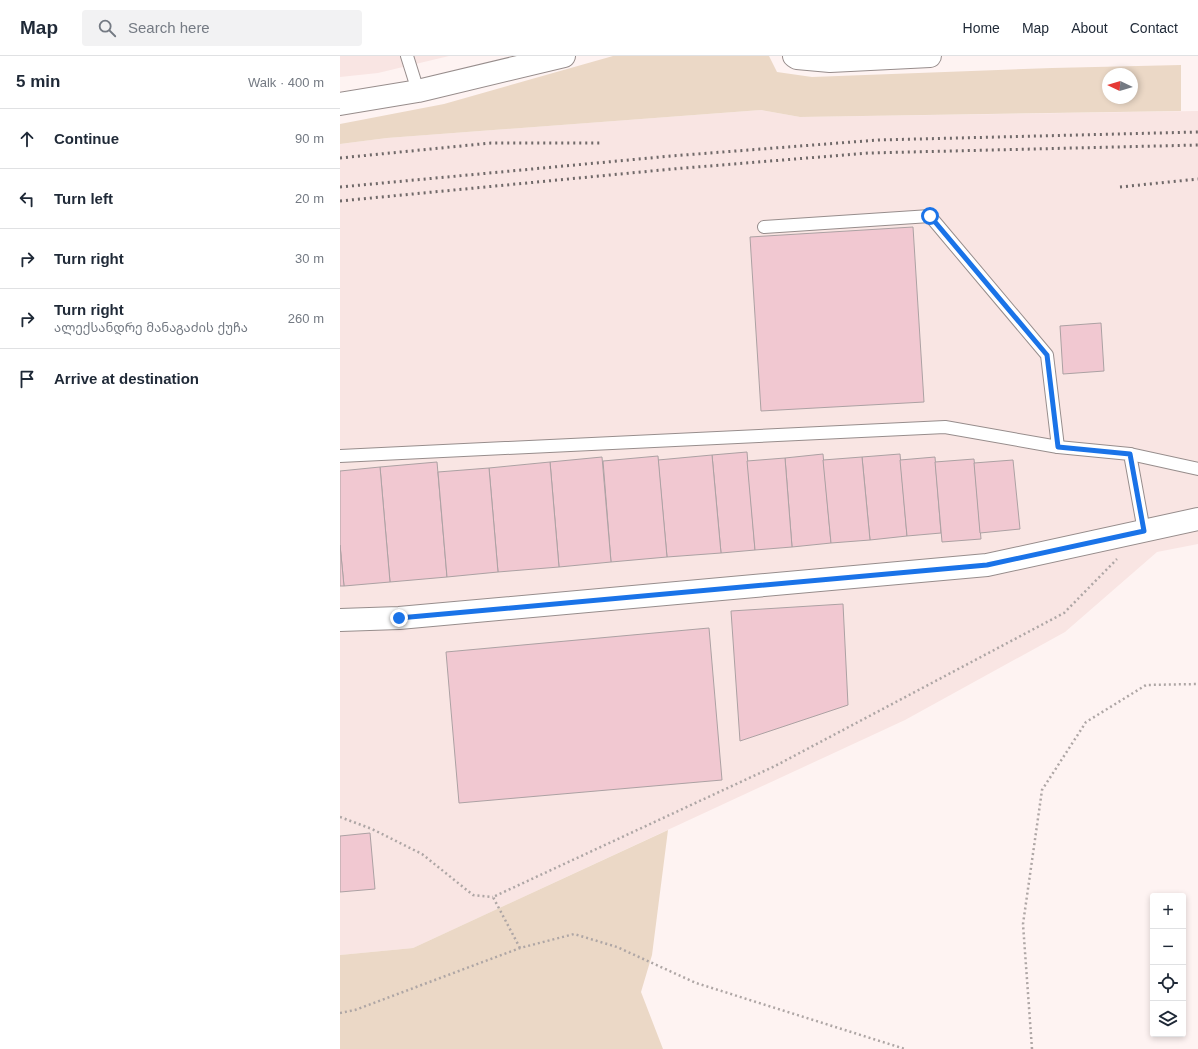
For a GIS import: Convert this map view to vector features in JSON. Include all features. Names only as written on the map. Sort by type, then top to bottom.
[{"type":"street","points":[[340,104],[418,91],[564,56]]},
{"type":"street","points":[[794,56],[797,58],[830,61],[930,56]]},
{"type":"street","points":[[340,620],[399,618],[987,565],[1198,519]]},
{"type":"lane","points":[[407,56],[418,91]]},
{"type":"lane","points":[[764,227],[930,216],[1047,355],[1058,447]]},
{"type":"lane","points":[[340,456],[945,427],[1058,447],[1130,454],[1198,469]]},
{"type":"lane","points":[[1130,454],[1144,531]]},
{"type":"path","points":[[340,817],[372,829],[422,854],[473,895],[493,897],[775,766],[1064,613],[1118,558]]},
{"type":"path","points":[[1032,1049],[1022,924],[1042,790],[1086,722],[1146,685],[1198,684]]},
{"type":"path","points":[[493,897],[520,948]]},
{"type":"path","points":[[340,1013],[355,1010],[520,948],[574,934],[618,947],[696,983],[905,1049]]},
{"type":"shaded area","points":[[340,56],[449,56],[378,73],[340,77]]},
{"type":"shaded area","points":[[613,56],[769,56],[777,72],[812,77],[1181,65],[1181,111],[800,117],[761,110],[387,138],[340,144],[340,124],[444,104]]},
{"type":"shaded area","points":[[761,110],[800,117],[1198,111],[1198,544],[1157,552],[1065,632],[905,720],[413,948],[340,955],[340,144],[387,138]]},
{"type":"shaded area","points":[[668,830],[652,955],[641,992],[663,1049],[340,1049],[340,955],[413,948]]},
{"type":"building","points":[[913,227],[924,402],[761,411],[750,237]]},
{"type":"building","points":[[1101,323],[1104,371],[1063,374],[1060,326]]},
{"type":"building","points":[[747,452],[755,550],[721,553],[712,455]]},
{"type":"building","points":[[823,454],[831,543],[792,547],[785,458]]},
{"type":"building","points":[[900,454],[907,536],[870,540],[862,457]]},
{"type":"building","points":[[712,455],[721,553],[667,557],[658,460]]},
{"type":"building","points":[[658,456],[667,557],[611,562],[603,461]]},
{"type":"building","points":[[602,457],[611,562],[559,567],[550,462]]},
{"type":"building","points":[[862,457],[870,540],[831,543],[823,460]]},
{"type":"building","points":[[935,457],[941,533],[907,536],[900,460]]},
{"type":"building","points":[[785,458],[792,547],[755,550],[747,461]]},
{"type":"building","points":[[974,459],[981,539],[942,542],[935,462]]},
{"type":"building","points":[[1013,460],[1020,529],[980,533],[974,463]]},
{"type":"building","points":[[437,462],[447,577],[390,582],[380,467]]},
{"type":"building","points":[[550,462],[559,567],[498,572],[489,468]]},
{"type":"building","points":[[380,467],[390,582],[344,586],[340,545],[340,471]]},
{"type":"building","points":[[489,468],[498,572],[447,577],[438,472]]},
{"type":"building","points":[[340,545],[344,586],[340,586]]},
{"type":"building","points":[[843,604],[848,705],[740,741],[731,611]]},
{"type":"building","points":[[709,628],[722,780],[459,803],[446,652]]},
{"type":"building","points":[[370,833],[375,889],[340,892],[340,836]]},
{"type":"railway","points":[[340,187],[671,156],[878,140],[1198,132]]},
{"type":"railway","points":[[340,158],[491,143],[603,143]]},
{"type":"railway","points":[[340,201],[672,169],[869,153],[1198,145]]},
{"type":"railway","points":[[1120,187],[1198,179]]},
{"type":"route","points":[[399,618],[987,565],[1144,531],[1130,454],[1058,447],[1047,355],[930,216]]}]
